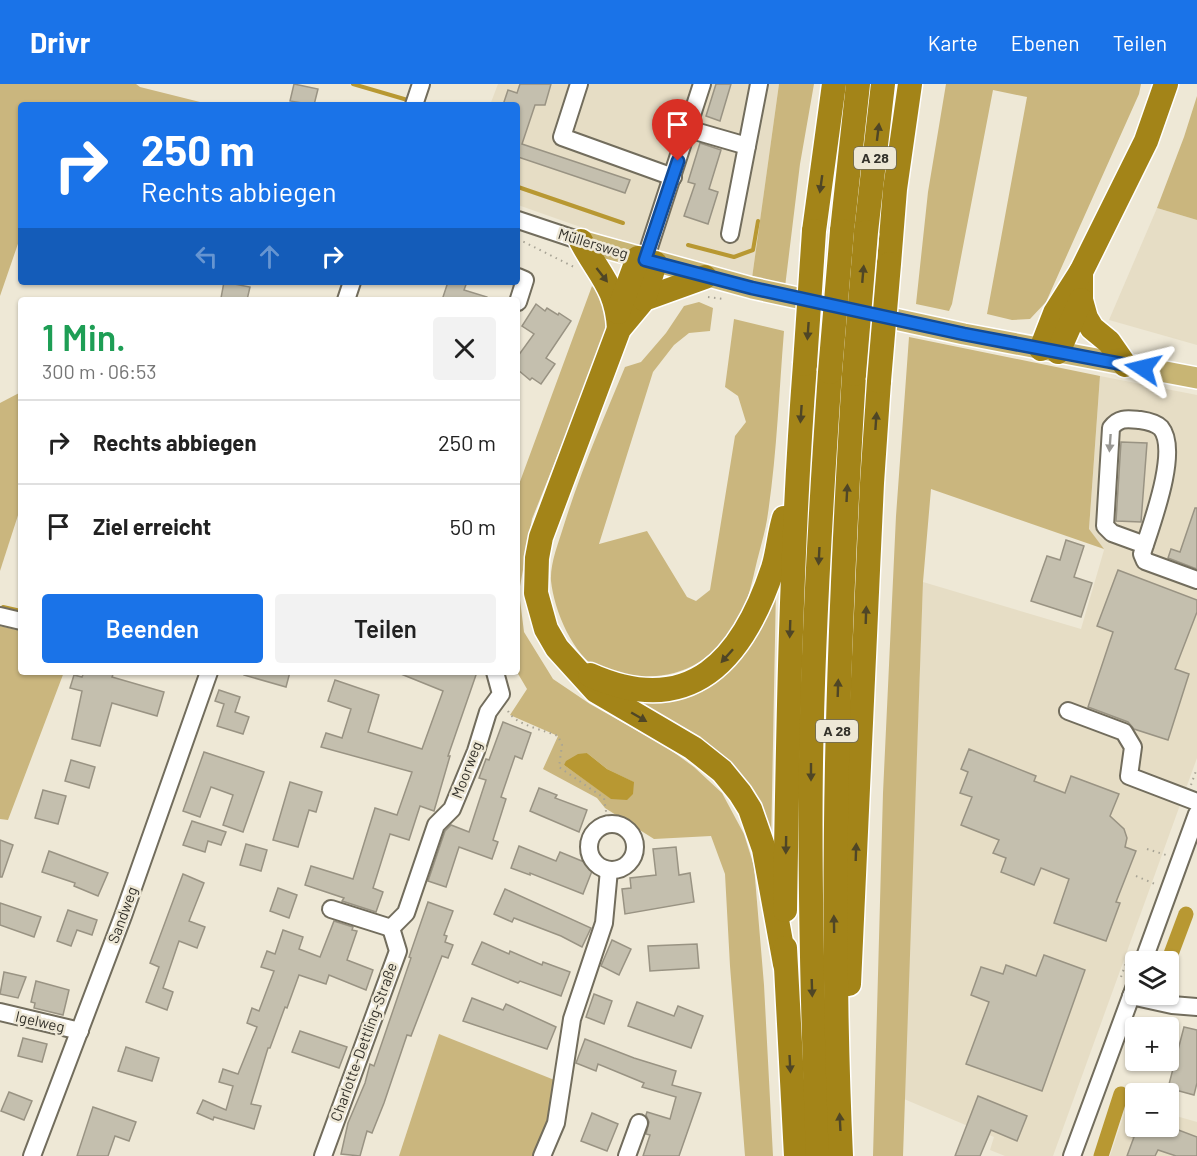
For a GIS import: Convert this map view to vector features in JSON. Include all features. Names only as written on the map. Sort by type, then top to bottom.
[{"type":"highway","points":[[796,1156],[785,964],[788,672],[797,465],[814,231],[834,84]]},
{"type":"highway","name":"A 28","points":[[818,1156],[810,918],[811,759],[816,610],[830,372],[858,84]]},
{"type":"highway","name":"A 28","points":[[841,1156],[834,911],[840,612],[854,374],[866,232],[884,84]]},
{"type":"highway","points":[[838,1088],[850,974],[872,483],[879,381],[891,234],[909,84]]},
{"type":"highway","points":[[896,189],[913,138],[924,84]]},
{"type":"highway","points":[[1050,351],[1055,313],[1081,272],[1146,141],[1166,84]]},
{"type":"highway","points":[[581,241],[594,265],[608,283],[618,320]]},
{"type":"highway","points":[[644,299],[646,260]]},
{"type":"highway","points":[[646,260],[618,320],[551,507],[537,558],[536,593],[546,629],[557,648],[596,691],[693,748],[722,771],[740,793],[750,809],[764,849],[785,964]]},
{"type":"highway","points":[[1081,272],[1081,300],[1086,318],[1092,328],[1109,342],[1125,365]]},
{"type":"highway","points":[[618,320],[644,299],[705,277]]},
{"type":"highway","points":[[1050,351],[1081,300]]},
{"type":"highway","points":[[576,670],[606,683],[630,689],[657,690],[680,686],[704,676],[723,662],[736,646],[751,620],[774,567],[797,465]]},
{"type":"main road","name":"Müllersweg","points":[[581,241],[705,277],[857,311],[1050,351],[1197,378]]},
{"type":"street","points":[[579,84],[562,137],[673,177]]},
{"type":"street","points":[[646,260],[702,84]]},
{"type":"street","points":[[730,234],[759,84]]},
{"type":"street","points":[[688,129],[747,146]]},
{"type":"street","name":"Müllersweg","points":[[520,221],[581,241]]},
{"type":"street","points":[[520,278],[525,280],[520,297]]},
{"type":"street","points":[[1145,545],[1112,533],[1106,526],[1104,517],[1111,428],[1119,420],[1125,418],[1150,422],[1161,428],[1167,441],[1165,471],[1145,545],[1142,554],[1145,561],[1197,580]]},
{"type":"street","points":[[0,616],[18,620]]},
{"type":"street","name":"Sandweg","points":[[32,1156],[80,1031],[207,675]]},
{"type":"street","points":[[496,675],[501,694]]},
{"type":"street","name":"Moorweg","points":[[391,928],[406,913],[420,864],[436,825],[452,809],[476,751],[488,712],[501,694]]},
{"type":"street","points":[[1068,711],[1124,732],[1133,747],[1129,776],[1192,800]]},
{"type":"street","points":[[1139,951],[1197,814]]},
{"type":"street","points":[[608,825],[622,827],[628,831],[635,850],[633,857],[623,867],[609,870],[595,862],[590,846],[595,832],[608,825]]},
{"type":"street","points":[[542,1156],[556,1123],[572,1019],[604,923],[609,870]]},
{"type":"street","points":[[332,909],[391,928]]},
{"type":"street","name":"Charlotte-Dettling-Straße","points":[[323,1156],[398,951],[391,928]]},
{"type":"street","points":[[1072,1156],[1125,997]]},
{"type":"street","points":[[1172,1005],[1197,1007]]},
{"type":"street","name":"Igelweg","points":[[0,1012],[80,1031]]},
{"type":"street","points":[[627,1156],[639,1123]]},
{"type":"path","points":[[501,694],[510,715],[558,736],[562,745],[558,767],[604,798],[608,825]]},
{"type":"path","points":[[1192,800],[1197,768]]},
{"type":"path","points":[[1147,849],[1166,855],[1169,846]]},
{"type":"path","points":[[1136,876],[1155,884],[1158,875]]},
{"type":"shaded area","points":[[0,84],[136,84],[140,87],[200,102],[18,102],[18,244],[0,296]]},
{"type":"shaded area","points":[[498,84],[779,84],[752,278],[637,247],[520,206],[520,102],[491,102]]},
{"type":"shaded area","points":[[779,84],[814,84],[800,164],[785,287],[752,278]]},
{"type":"shaded area","points":[[946,84],[1141,84],[1139,94],[1046,302],[1030,319],[1012,320],[987,314],[1027,97],[993,90],[952,304],[949,311],[916,304],[928,192]]},
{"type":"shaded area","points":[[1197,96],[1197,220],[1157,208]]},
{"type":"shaded area","points":[[1157,208],[1197,220],[1197,345],[1109,320]]},
{"type":"shaded area","points":[[592,286],[607,300],[609,317],[603,342],[532,519],[520,586],[520,482]]},
{"type":"shaded area","points":[[699,302],[713,308],[710,331],[689,333],[674,345],[653,372],[599,544],[647,531],[687,597],[696,601],[710,590],[735,436],[746,422],[738,396],[725,387],[734,319],[784,331],[771,490],[766,525],[751,585],[744,607],[727,637],[704,659],[691,667],[661,676],[606,672],[590,663],[581,654],[566,631],[556,605],[551,581],[555,554],[584,467],[625,367],[641,362],[666,333],[684,306]]},
{"type":"shaded area","points":[[909,337],[1100,376],[1089,529],[1104,549],[931,489],[923,582],[903,1156],[873,1156],[883,793],[896,516]]},
{"type":"shaded area","points":[[1100,376],[1197,395],[1197,758],[1127,951],[1125,951],[1125,957],[1053,1156],[1005,1156],[990,1150],[994,1137],[904,1099],[923,582],[1081,629],[1104,550],[1089,530]]},
{"type":"shaded area","points":[[18,394],[18,515],[0,571],[0,403]]},
{"type":"shaded area","points":[[776,587],[771,847],[757,811],[608,692],[677,696]]},
{"type":"shaded area","points":[[520,600],[524,632],[553,679],[590,704],[668,748],[694,767],[722,793],[744,834],[754,866],[764,985],[773,1156],[745,1156],[725,874],[711,836],[654,839],[605,808],[597,798],[543,769],[558,736],[510,715],[527,689],[519,675]],"holes":[[[587,753],[607,769],[633,782],[612,799],[564,765]]]},
{"type":"shaded area","points":[[0,626],[18,630],[18,675],[63,675],[8,820],[0,819]]},
{"type":"shaded area","points":[[587,753],[607,769],[634,782],[633,794],[627,800],[611,799],[564,765],[566,761],[578,754]]},
{"type":"shaded area","points":[[439,1034],[562,1083],[542,1156],[399,1156]]},
{"type":"shaded area","points":[[1125,1112],[1125,1137],[1179,1137],[1179,1117],[1197,1122],[1197,1156],[1110,1156]]},
{"type":"building","points":[[294,84],[318,89],[315,102],[290,101]]},
{"type":"building","points":[[520,84],[551,84],[545,105],[535,105],[522,144],[630,180],[625,193],[520,158],[520,102],[504,102],[508,90],[517,93]]},
{"type":"building","points":[[716,84],[731,84],[720,121],[706,116]]},
{"type":"building","points":[[700,143],[721,150],[709,189],[718,192],[708,224],[684,216],[695,184],[688,182]]},
{"type":"building","points":[[223,285],[250,287],[248,297],[221,297]]},
{"type":"building","points":[[447,285],[466,285],[464,290],[487,297],[443,297]]},
{"type":"building","points":[[536,304],[545,311],[547,308],[571,321],[546,358],[555,364],[541,384],[532,378],[530,380],[520,372],[520,353],[534,334],[522,326]]},
{"type":"building","points":[[1121,442],[1147,443],[1141,522],[1116,521]]},
{"type":"building","points":[[1195,508],[1197,508],[1197,569],[1168,558],[1171,549],[1180,552]]},
{"type":"building","points":[[1066,540],[1084,546],[1074,577],[1092,583],[1081,617],[1031,601],[1047,556],[1060,560]]},
{"type":"building","points":[[1118,570],[1197,600],[1197,612],[1175,669],[1189,674],[1168,740],[1134,729],[1128,722],[1088,707],[1113,632],[1097,626]]},
{"type":"building","points":[[74,675],[82,677],[83,675],[113,675],[112,677],[164,692],[157,716],[112,703],[100,746],[72,739],[82,691],[70,688]]},
{"type":"building","points":[[244,675],[289,675],[286,687]]},
{"type":"building","points":[[403,675],[476,675],[448,756],[450,756],[434,811],[420,806],[409,840],[390,834],[373,888],[383,892],[376,912],[342,901],[344,898],[305,885],[311,866],[353,879],[375,808],[397,815],[412,772],[321,747],[326,733],[342,738],[351,709],[328,701],[335,680],[379,695],[368,732],[422,749],[443,691]]},
{"type":"building","points":[[219,690],[240,697],[235,712],[249,717],[243,734],[217,726],[224,704],[215,701]]},
{"type":"building","points":[[503,722],[531,733],[522,759],[515,756],[501,797],[506,799],[493,840],[498,842],[492,859],[459,847],[446,887],[428,881],[445,831],[451,825],[469,832],[486,780],[479,778],[486,759],[489,760]]},
{"type":"building","points":[[969,749],[1036,776],[1034,781],[1065,793],[1071,776],[1119,794],[1110,816],[1124,829],[1127,838],[1125,847],[1136,851],[1116,902],[1120,903],[1106,941],[1054,923],[1069,879],[1041,868],[1034,885],[1001,872],[1006,858],[993,853],[999,840],[961,825],[972,797],[960,793],[968,772],[961,769]]},
{"type":"building","points":[[204,752],[264,772],[243,832],[223,825],[233,795],[211,787],[200,817],[183,811]]},
{"type":"building","points":[[71,760],[95,767],[89,788],[65,781]]},
{"type":"building","points":[[290,782],[322,792],[316,812],[309,810],[298,847],[273,840]]},
{"type":"building","points":[[539,788],[557,795],[555,798],[587,810],[579,832],[530,811]]},
{"type":"building","points":[[43,790],[66,796],[58,824],[35,818]]},
{"type":"building","points":[[192,821],[226,832],[221,845],[208,841],[205,852],[183,845]]},
{"type":"building","points":[[0,840],[13,845],[2,877],[0,877]]},
{"type":"building","points":[[246,844],[267,850],[261,871],[240,865]]},
{"type":"building","points":[[519,846],[556,861],[560,852],[594,866],[583,894],[511,868]]},
{"type":"building","points":[[676,847],[679,875],[690,873],[694,902],[625,914],[622,889],[631,888],[630,878],[656,875],[653,849]]},
{"type":"building","points":[[49,851],[108,873],[98,896],[74,886],[75,883],[42,872]]},
{"type":"building","points":[[183,874],[204,883],[189,921],[205,927],[197,948],[179,941],[163,988],[173,992],[167,1010],[146,1002],[159,967],[150,963]]},
{"type":"building","points":[[278,888],[297,895],[289,918],[270,911]]},
{"type":"building","points":[[505,889],[591,928],[582,947],[561,936],[514,918],[512,922],[494,914]]},
{"type":"building","points":[[428,902],[453,911],[444,935],[447,936],[445,942],[453,945],[448,958],[442,956],[411,1036],[407,1035],[384,1103],[372,1133],[367,1131],[360,1156],[341,1154],[348,1123],[365,1083],[370,1064],[374,1066]]},
{"type":"building","points":[[0,903],[41,917],[34,937],[0,925]]},
{"type":"building","points":[[68,910],[97,920],[92,935],[77,930],[71,946],[57,941]]},
{"type":"building","points":[[334,921],[353,927],[352,930],[357,931],[347,960],[373,970],[366,990],[329,975],[326,984],[299,975],[287,1008],[285,1007],[270,1048],[268,1048],[251,1104],[261,1106],[254,1129],[214,1117],[213,1120],[197,1113],[203,1100],[226,1110],[233,1086],[219,1082],[223,1069],[238,1074],[257,1027],[247,1023],[252,1008],[259,1011],[274,971],[261,967],[267,951],[275,954],[283,930],[303,937],[299,949],[320,957]]},
{"type":"building","points":[[612,940],[631,949],[619,975],[601,966]]},
{"type":"building","points":[[482,942],[509,954],[510,951],[542,965],[543,962],[570,972],[561,996],[520,981],[518,983],[472,964]]},
{"type":"building","points":[[697,944],[699,968],[650,971],[648,946]]},
{"type":"building","points":[[1044,955],[1085,970],[1042,1091],[966,1064],[989,1002],[971,995],[981,967],[1003,974],[1006,965],[1036,976]]},
{"type":"building","points":[[4,972],[26,977],[18,998],[0,994]]},
{"type":"building","points":[[36,981],[69,990],[63,1015],[34,1008],[35,1003],[31,1002]]},
{"type":"building","points":[[594,994],[612,1001],[604,1024],[586,1017]]},
{"type":"building","points":[[472,998],[503,1010],[506,1004],[556,1027],[547,1049],[463,1021]]},
{"type":"building","points":[[637,1002],[674,1016],[678,1006],[703,1016],[691,1048],[628,1026]]},
{"type":"building","points":[[1184,1027],[1197,1030],[1197,1083],[1194,1095],[1179,1091],[1179,1083],[1169,1083],[1172,1071],[1179,1071],[1179,1046]]},
{"type":"building","points":[[300,1031],[347,1047],[339,1068],[292,1052]]},
{"type":"building","points":[[23,1038],[47,1044],[42,1062],[18,1056]]},
{"type":"building","points":[[585,1039],[676,1071],[672,1085],[701,1093],[679,1156],[643,1156],[650,1135],[646,1134],[649,1122],[647,1112],[670,1119],[676,1097],[642,1087],[644,1083],[598,1064],[596,1071],[576,1063]]},
{"type":"building","points":[[126,1047],[159,1058],[152,1081],[118,1071]]},
{"type":"building","points":[[9,1092],[32,1101],[24,1120],[1,1111]]},
{"type":"building","points":[[978,1096],[1027,1116],[1017,1141],[991,1130],[980,1156],[955,1156]]},
{"type":"building","points":[[93,1107],[136,1122],[129,1141],[115,1136],[108,1156],[77,1156]]},
{"type":"building","points":[[592,1113],[618,1124],[607,1151],[581,1141]]},
{"type":"building","points":[[1179,1130],[1197,1137],[1197,1156],[1176,1156],[1158,1150],[1155,1156],[1127,1156],[1134,1137],[1179,1137]]},
{"type":"waterway","points":[[353,84],[411,101]]},
{"type":"waterway","points":[[520,188],[623,223]]},
{"type":"waterway","points":[[688,245],[734,257],[753,250],[758,221]]},
{"type":"waterway","points":[[3,607],[18,610]]},
{"type":"waterway","points":[[1172,951],[1186,914]]},
{"type":"waterway","points":[[1101,1156],[1121,1094]]},
{"type":"route","points":[[678,161],[645,260],[752,288],[964,334],[1143,368]]}]
